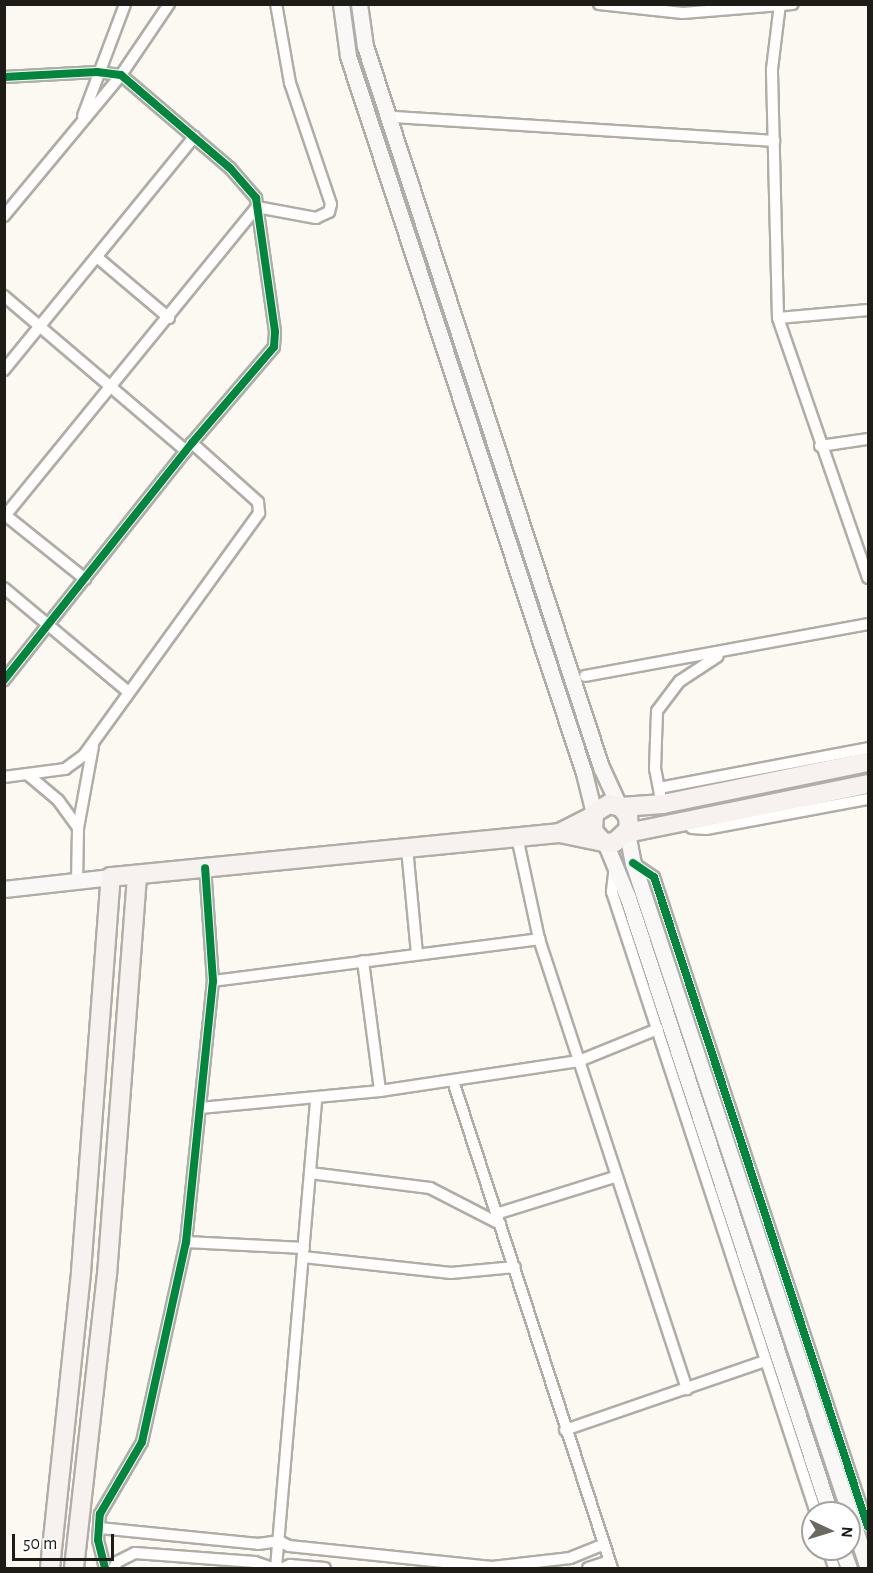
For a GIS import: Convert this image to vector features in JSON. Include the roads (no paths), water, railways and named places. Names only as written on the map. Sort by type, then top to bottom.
[{"type":"main road","points":[[341,4],[348,56],[584,773],[593,815],[593,831],[604,841],[615,864],[826,1501]]},
{"type":"main road","points":[[360,4],[365,46],[601,767],[620,806],[628,816],[627,833],[633,863],[868,1569]]},
{"type":"main road","points":[[560,833],[593,815],[603,806],[620,806],[661,796],[868,762]]},
{"type":"main road","points":[[4,889],[560,833],[615,842],[627,833],[868,784]]},
{"type":"main road","points":[[74,1569],[108,1263],[137,875]]},
{"type":"main road","points":[[50,1569],[81,1272],[111,878]]},
{"type":"street","points":[[81,124],[97,72],[125,4]]},
{"type":"street","points":[[4,216],[121,75],[169,4]]},
{"type":"street","points":[[257,207],[316,218],[329,212],[331,204],[290,83],[276,4]]},
{"type":"street","points":[[599,4],[686,9],[793,4]]},
{"type":"street","points":[[779,5],[773,48],[778,318],[820,446],[868,578]]},
{"type":"street","points":[[4,78],[97,72],[121,75],[194,137],[254,191],[274,313],[274,347],[189,447],[4,680]]},
{"type":"street","points":[[396,117],[774,141]]},
{"type":"street","points":[[4,370],[98,258],[194,137]]},
{"type":"street","points":[[85,579],[5,515],[113,387],[257,207]]},
{"type":"street","points":[[98,258],[169,318]]},
{"type":"street","points":[[4,296],[113,387],[258,502],[260,509],[127,691],[84,755],[65,769],[4,777]]},
{"type":"street","points":[[778,318],[868,310]]},
{"type":"street","points":[[820,446],[868,439]]},
{"type":"street","points":[[4,588],[127,691]]},
{"type":"street","points":[[585,676],[868,624]]},
{"type":"street","points":[[729,651],[687,676],[663,699],[656,727],[661,796],[868,748]]},
{"type":"street","points":[[77,882],[78,828],[94,742]]},
{"type":"street","points":[[27,774],[58,800],[78,828]]},
{"type":"street","points":[[684,820],[692,828],[706,829],[868,799]]},
{"type":"street","points":[[517,837],[539,939],[615,1177],[687,1389]]},
{"type":"street","points":[[407,848],[417,954]]},
{"type":"street","points":[[633,863],[654,877],[868,1527]]},
{"type":"street","points":[[615,864],[612,892],[812,1501]]},
{"type":"street","points":[[105,1569],[98,1540],[100,1514],[142,1442],[186,1242],[213,981],[205,868]]},
{"type":"street","points":[[213,981],[539,939]]},
{"type":"street","points":[[363,961],[380,1091]]},
{"type":"street","points":[[200,1108],[380,1091],[579,1061],[658,1029]]},
{"type":"street","points":[[453,1081],[515,1266],[565,1430],[610,1565],[588,1569]]},
{"type":"street","points":[[114,1569],[117,1562],[135,1553],[255,1562],[274,1569],[279,1541],[316,1098]]},
{"type":"street","points":[[310,1173],[430,1188],[498,1219],[615,1177]]},
{"type":"street","points":[[186,1242],[304,1253],[451,1273],[515,1266]]},
{"type":"street","points":[[565,1430],[765,1361]]},
{"type":"street","points":[[99,1528],[258,1544],[279,1541],[289,1546],[492,1567],[570,1558],[603,1545]]},
{"type":"street","points":[[283,1569],[290,1565],[325,1569]]}]
